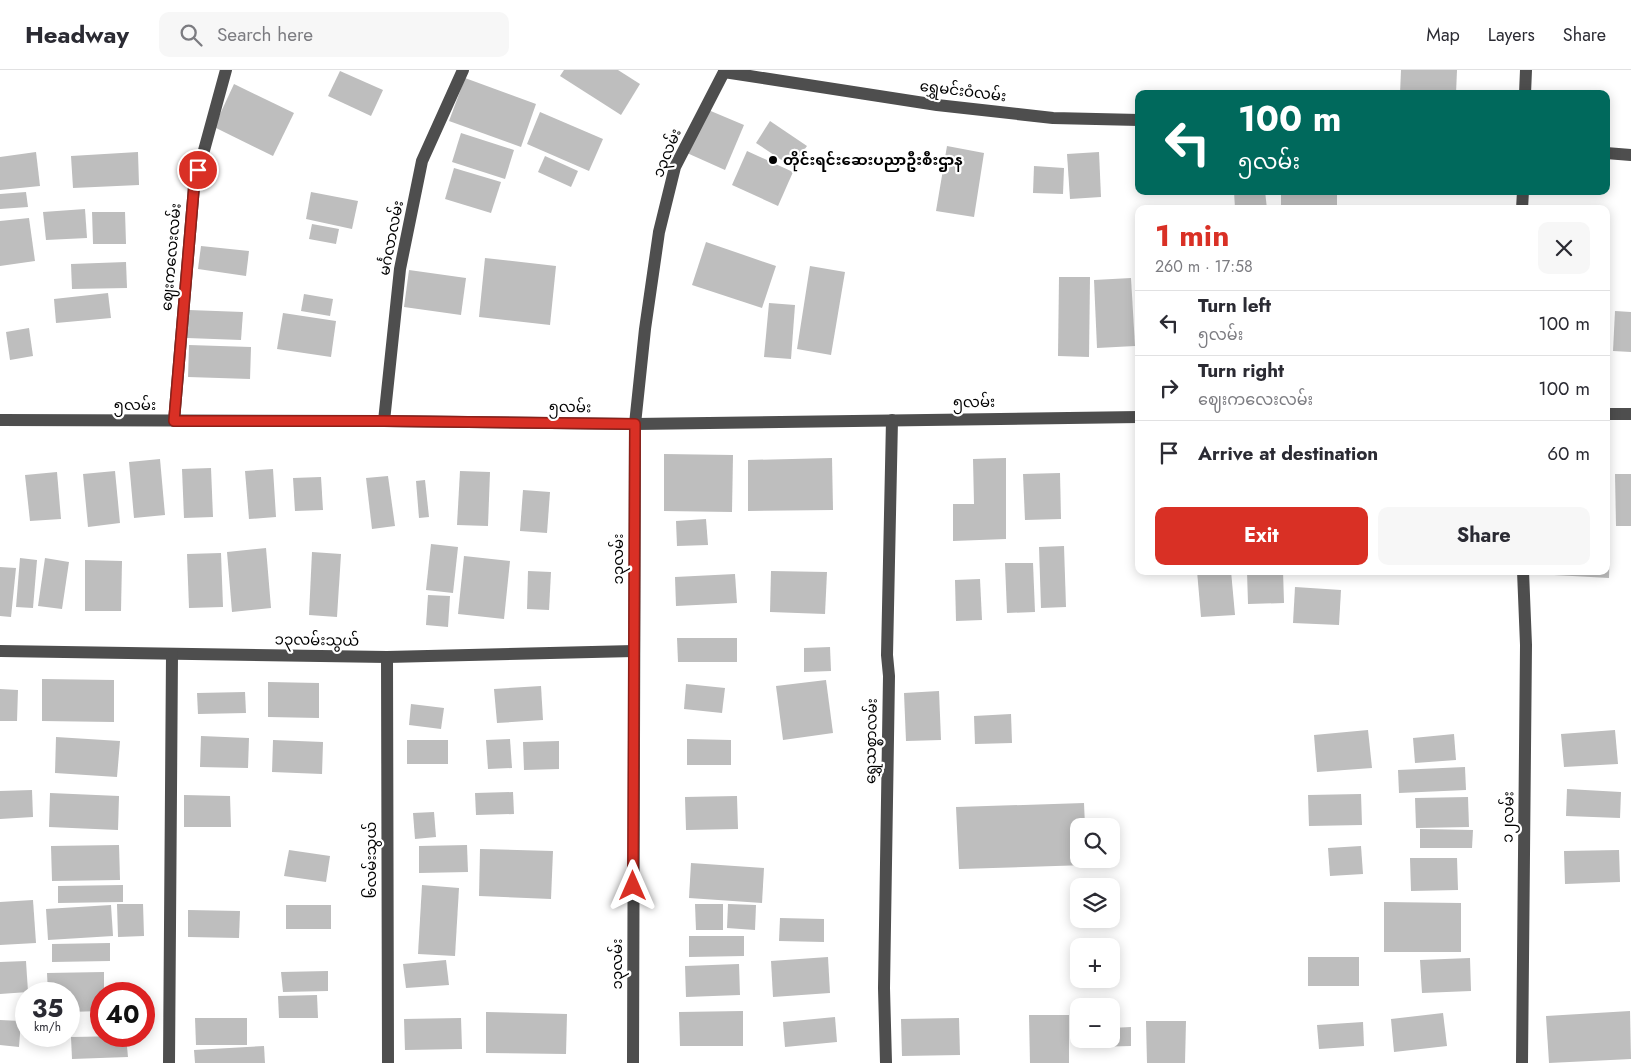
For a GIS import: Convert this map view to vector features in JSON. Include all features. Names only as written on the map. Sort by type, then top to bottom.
[{"type":"street","name":"ဈေးကလေးလမ်း","points":[[174,421],[194,187],[226,70]]},
{"type":"street","name":"မင်္ဂလာလမ်း","points":[[384,421],[400,269],[422,161],[463,70]]},
{"type":"street","points":[[1526,70],[1526,90]]},
{"type":"street","name":"ရွှေမင်းဝံလမ်း","points":[[725,71],[947,106],[1053,118],[1135,120]]},
{"type":"street","name":"၁၃လမ်း","points":[[633,1063],[635,424],[645,329],[659,232],[675,167],[725,71]]},
{"type":"street","points":[[1610,153],[1631,155]]},
{"type":"street","points":[[1610,414],[1631,414]]},
{"type":"street","name":"၅လမ်း","points":[[0,420],[635,424],[1135,417]]},
{"type":"street","name":"ရွှေသစ္စာလမ်း","points":[[886,1063],[884,988],[887,645],[892,420]]},
{"type":"street","name":"၁၂လမ်း","points":[[1522,1063],[1526,645],[1523,575]]},
{"type":"street","name":"၁၃လမ်းသွယ်","points":[[0,651],[387,657],[634,651]]},
{"type":"street","points":[[169,1063],[172,654]]},
{"type":"street","name":"၆လမ်းသွယ်","points":[[387,657],[388,1063]]},
{"type":"building","points":[[564,70],[618,70],[640,84],[621,115],[560,76]]},
{"type":"building","points":[[1401,70],[1457,70],[1456,90],[1400,90]]},
{"type":"building","points":[[340,71],[383,90],[371,116],[328,96]]},
{"type":"building","points":[[465,78],[536,104],[521,147],[449,121]]},
{"type":"building","points":[[234,84],[294,113],[273,156],[214,127]]},
{"type":"building","points":[[706,109],[744,125],[725,170],[687,153]]},
{"type":"building","points":[[540,112],[603,139],[589,171],[527,144]]},
{"type":"building","points":[[770,121],[807,146],[792,167],[756,143]]},
{"type":"building","points":[[461,133],[514,150],[505,179],[452,162]]},
{"type":"building","points":[[947,146],[984,153],[974,217],[936,211]]},
{"type":"building","points":[[747,151],[793,172],[778,206],[732,185]]},
{"type":"building","points":[[36,152],[40,186],[0,190],[0,157]]},
{"type":"building","points":[[138,152],[139,185],[73,188],[71,156]]},
{"type":"building","points":[[1099,152],[1101,197],[1070,199],[1067,154]]},
{"type":"building","points":[[545,156],[578,171],[571,187],[538,172]]},
{"type":"building","points":[[1034,166],[1064,168],[1063,194],[1033,193]]},
{"type":"building","points":[[454,168],[501,182],[491,213],[445,199]]},
{"type":"building","points":[[26,192],[28,207],[0,209],[0,194]]},
{"type":"building","points":[[311,192],[358,201],[352,229],[306,219]]},
{"type":"building","points":[[1234,195],[1265,195],[1267,205],[1235,205]]},
{"type":"building","points":[[1281,195],[1337,195],[1337,205],[1281,205]]},
{"type":"building","points":[[85,209],[87,238],[46,240],[43,212]]},
{"type":"building","points":[[92,212],[125,212],[126,244],[93,244]]},
{"type":"building","points":[[29,218],[35,261],[0,266],[0,221]]},
{"type":"building","points":[[312,224],[339,229],[336,244],[309,239]]},
{"type":"building","points":[[706,242],[776,266],[762,308],[692,285]]},
{"type":"building","points":[[201,246],[249,251],[246,276],[198,269]]},
{"type":"building","points":[[485,258],[556,266],[550,325],[479,317]]},
{"type":"building","points":[[126,262],[127,288],[72,289],[71,264]]},
{"type":"building","points":[[810,266],[845,272],[831,355],[797,349]]},
{"type":"building","points":[[409,270],[466,278],[461,315],[404,307]]},
{"type":"building","points":[[1059,277],[1090,277],[1089,357],[1058,356]]},
{"type":"building","points":[[1131,278],[1135,346],[1097,348],[1094,280]]},
{"type":"building","points":[[108,293],[111,318],[56,323],[54,299]]},
{"type":"building","points":[[304,294],[333,299],[330,316],[301,311]]},
{"type":"building","points":[[769,303],[795,305],[791,359],[764,357]]},
{"type":"building","points":[[189,310],[243,312],[241,340],[187,338]]},
{"type":"building","points":[[1615,311],[1631,312],[1631,352],[1613,351]]},
{"type":"building","points":[[283,313],[336,321],[331,357],[277,349]]},
{"type":"building","points":[[29,328],[33,356],[10,360],[6,332]]},
{"type":"building","points":[[189,345],[251,347],[250,379],[188,377]]},
{"type":"building","points":[[664,454],[733,455],[732,512],[664,511]]},
{"type":"building","points":[[832,458],[833,510],[748,511],[748,460]]},
{"type":"building","points":[[1006,458],[1006,539],[953,541],[953,504],[974,504],[973,459]]},
{"type":"building","points":[[160,459],[165,515],[134,518],[129,462]]},
{"type":"building","points":[[211,468],[213,517],[184,518],[182,469]]},
{"type":"building","points":[[273,469],[276,517],[249,519],[245,471]]},
{"type":"building","points":[[115,471],[120,523],[88,527],[83,474]]},
{"type":"building","points":[[460,471],[490,472],[488,526],[457,525]]},
{"type":"building","points":[[57,472],[61,519],[30,521],[25,475]]},
{"type":"building","points":[[1060,473],[1061,519],[1025,520],[1023,474]]},
{"type":"building","points":[[1615,474],[1631,474],[1631,526],[1616,526]]},
{"type":"building","points":[[388,476],[395,526],[372,529],[366,478]]},
{"type":"building","points":[[321,477],[323,510],[295,511],[293,478]]},
{"type":"building","points":[[425,480],[429,517],[419,518],[416,481]]},
{"type":"building","points":[[523,490],[550,492],[547,533],[520,531]]},
{"type":"building","points":[[706,519],[708,545],[677,546],[676,521]]},
{"type":"building","points":[[431,544],[458,547],[453,593],[426,590]]},
{"type":"building","points":[[1064,546],[1066,607],[1041,608],[1039,547]]},
{"type":"building","points":[[266,548],[271,608],[232,612],[227,552]]},
{"type":"building","points":[[312,552],[341,554],[337,617],[309,615]]},
{"type":"building","points":[[221,553],[223,607],[189,608],[187,554]]},
{"type":"building","points":[[464,556],[510,561],[504,619],[458,614]]},
{"type":"building","points":[[20,558],[37,560],[33,608],[16,607]]},
{"type":"building","points":[[45,558],[69,562],[62,609],[38,606]]},
{"type":"building","points":[[85,560],[122,561],[121,611],[85,611]]},
{"type":"building","points":[[1005,563],[1033,563],[1035,612],[1007,613]]},
{"type":"building","points":[[0,567],[16,568],[11,617],[0,616]]},
{"type":"building","points":[[528,571],[551,572],[549,610],[527,609]]},
{"type":"building","points":[[771,571],[827,572],[825,614],[770,612]]},
{"type":"building","points":[[735,574],[737,603],[676,606],[675,577]]},
{"type":"building","points":[[1197,575],[1231,575],[1235,615],[1201,617]]},
{"type":"building","points":[[1247,575],[1283,575],[1284,603],[1248,604]]},
{"type":"building","points":[[1554,575],[1609,575],[1609,578]]},
{"type":"building","points":[[980,579],[982,620],[956,621],[955,580]]},
{"type":"building","points":[[1295,587],[1341,590],[1339,625],[1293,623]]},
{"type":"building","points":[[428,595],[450,596],[448,627],[426,625]]},
{"type":"building","points":[[677,638],[737,638],[737,662],[678,662]]},
{"type":"building","points":[[830,647],[831,671],[804,672],[804,648]]},
{"type":"building","points":[[42,679],[114,680],[114,722],[42,721]]},
{"type":"building","points":[[826,680],[833,733],[783,740],[776,686]]},
{"type":"building","points":[[268,682],[319,683],[319,718],[268,717]]},
{"type":"building","points":[[686,684],[725,688],[722,713],[684,709]]},
{"type":"building","points":[[541,686],[543,720],[497,723],[494,689]]},
{"type":"building","points":[[0,689],[18,690],[17,721],[0,721]]},
{"type":"building","points":[[939,691],[941,740],[906,741],[904,693]]},
{"type":"building","points":[[245,692],[246,713],[198,714],[197,693]]},
{"type":"building","points":[[411,704],[444,708],[441,729],[409,725]]},
{"type":"building","points":[[1011,714],[1012,743],[975,744],[974,716]]},
{"type":"building","points":[[1368,730],[1372,768],[1317,772],[1314,735]]},
{"type":"building","points":[[1615,730],[1618,764],[1564,767],[1561,734]]},
{"type":"building","points":[[1454,734],[1456,760],[1415,763],[1413,738]]},
{"type":"building","points":[[201,736],[249,738],[248,768],[200,767]]},
{"type":"building","points":[[56,737],[120,741],[117,777],[55,773]]},
{"type":"building","points":[[510,739],[512,768],[488,769],[486,740]]},
{"type":"building","points":[[687,739],[731,740],[731,765],[687,765]]},
{"type":"building","points":[[273,740],[323,742],[322,774],[272,772]]},
{"type":"building","points":[[407,740],[448,740],[448,764],[407,764]]},
{"type":"building","points":[[559,741],[559,769],[524,770],[523,742]]},
{"type":"building","points":[[1465,767],[1466,790],[1399,793],[1398,770]]},
{"type":"building","points":[[1567,789],[1621,792],[1620,818],[1566,816]]},
{"type":"building","points":[[32,790],[33,817],[0,819],[0,791]]},
{"type":"building","points":[[513,792],[514,814],[476,815],[475,793]]},
{"type":"building","points":[[50,793],[119,796],[118,830],[49,827]]},
{"type":"building","points":[[1361,794],[1362,825],[1309,826],[1308,795]]},
{"type":"building","points":[[184,795],[230,796],[231,827],[184,827]]},
{"type":"building","points":[[737,796],[738,829],[686,830],[685,797]]},
{"type":"building","points":[[1468,797],[1469,827],[1416,828],[1415,798]]},
{"type":"building","points":[[1084,803],[1085,818],[1070,818],[1070,866],[959,869],[956,807]]},
{"type":"building","points":[[434,812],[436,837],[415,839],[413,813]]},
{"type":"building","points":[[1420,829],[1473,830],[1472,848],[1420,848]]},
{"type":"building","points":[[119,845],[120,880],[52,881],[51,846]]},
{"type":"building","points":[[467,845],[468,872],[419,873],[419,846]]},
{"type":"building","points":[[1361,846],[1363,874],[1330,876],[1328,848]]},
{"type":"building","points":[[480,849],[553,851],[551,899],[479,896]]},
{"type":"building","points":[[289,850],[330,856],[326,882],[284,876]]},
{"type":"building","points":[[1619,850],[1620,882],[1565,884],[1564,851]]},
{"type":"building","points":[[1410,858],[1457,858],[1458,890],[1411,891]]},
{"type":"building","points":[[691,863],[764,868],[762,903],[689,898]]},
{"type":"building","points":[[123,885],[123,902],[58,903],[58,886]]},
{"type":"building","points":[[422,885],[459,888],[455,956],[418,954]]},
{"type":"building","points":[[33,900],[36,943],[0,945],[0,902]]},
{"type":"building","points":[[1384,902],[1461,903],[1461,952],[1384,952]]},
{"type":"building","points":[[117,904],[143,904],[144,936],[118,937]]},
{"type":"building","points":[[695,904],[723,904],[723,930],[696,930]]},
{"type":"building","points":[[728,904],[756,905],[755,930],[727,928]]},
{"type":"building","points":[[111,905],[113,936],[48,940],[46,909]]},
{"type":"building","points":[[286,905],[331,905],[331,929],[286,929]]},
{"type":"building","points":[[188,910],[240,911],[239,938],[188,937]]},
{"type":"building","points":[[780,918],[824,919],[824,942],[779,941]]},
{"type":"building","points":[[689,936],[744,936],[744,956],[689,957]]},
{"type":"building","points":[[110,943],[110,961],[52,962],[52,944]]},
{"type":"building","points":[[828,957],[830,993],[773,997],[771,961]]},
{"type":"building","points":[[1308,957],[1359,957],[1359,986],[1308,986]]},
{"type":"building","points":[[1470,958],[1471,991],[1422,993],[1420,960]]},
{"type":"building","points":[[446,960],[449,985],[406,988],[403,964]]},
{"type":"building","points":[[26,961],[27,982],[15,982],[15,993],[0,994],[0,962]]},
{"type":"building","points":[[739,964],[740,995],[686,997],[685,966]]},
{"type":"building","points":[[328,971],[328,991],[283,992],[281,972]]},
{"type":"building","points":[[104,972],[104,982],[90,982],[90,1011],[80,1012],[80,982],[47,982],[47,973]]},
{"type":"building","points":[[317,995],[318,1018],[279,1018],[278,996]]},
{"type":"building","points":[[743,1011],[743,1046],[680,1046],[679,1012]]},
{"type":"building","points":[[1630,1011],[1631,1059],[1549,1063],[1546,1016]]},
{"type":"building","points":[[486,1012],[567,1014],[566,1054],[486,1053]]},
{"type":"building","points":[[1443,1013],[1447,1046],[1394,1052],[1391,1019]]},
{"type":"building","points":[[1029,1015],[1069,1015],[1069,1063],[1030,1063]]},
{"type":"building","points":[[835,1017],[837,1042],[785,1047],[783,1022]]},
{"type":"building","points":[[195,1018],[247,1018],[247,1045],[196,1045]]},
{"type":"building","points":[[461,1018],[462,1049],[405,1050],[404,1019]]},
{"type":"building","points":[[959,1018],[960,1055],[902,1056],[901,1019]]},
{"type":"building","points":[[0,1020],[15,1021],[15,1047],[0,1045]]},
{"type":"building","points":[[1146,1021],[1186,1021],[1185,1063],[1147,1063]]},
{"type":"building","points":[[1363,1022],[1364,1046],[1319,1049],[1317,1025]]},
{"type":"building","points":[[1131,1027],[1131,1046],[1120,1046],[1120,1028]]},
{"type":"building","points":[[80,1037],[90,1037],[90,1047],[127,1047],[128,1057],[72,1059],[71,1047],[80,1047]]},
{"type":"building","points":[[264,1046],[265,1063],[195,1063],[194,1050]]},
{"type":"place","name":"တိုင်းရင်းဆေးပညာဦးစီးဌာန","points":[[773,160]]},
{"type":"route","points":[[198,170],[194,187],[174,421],[635,424],[633,886]]}]
